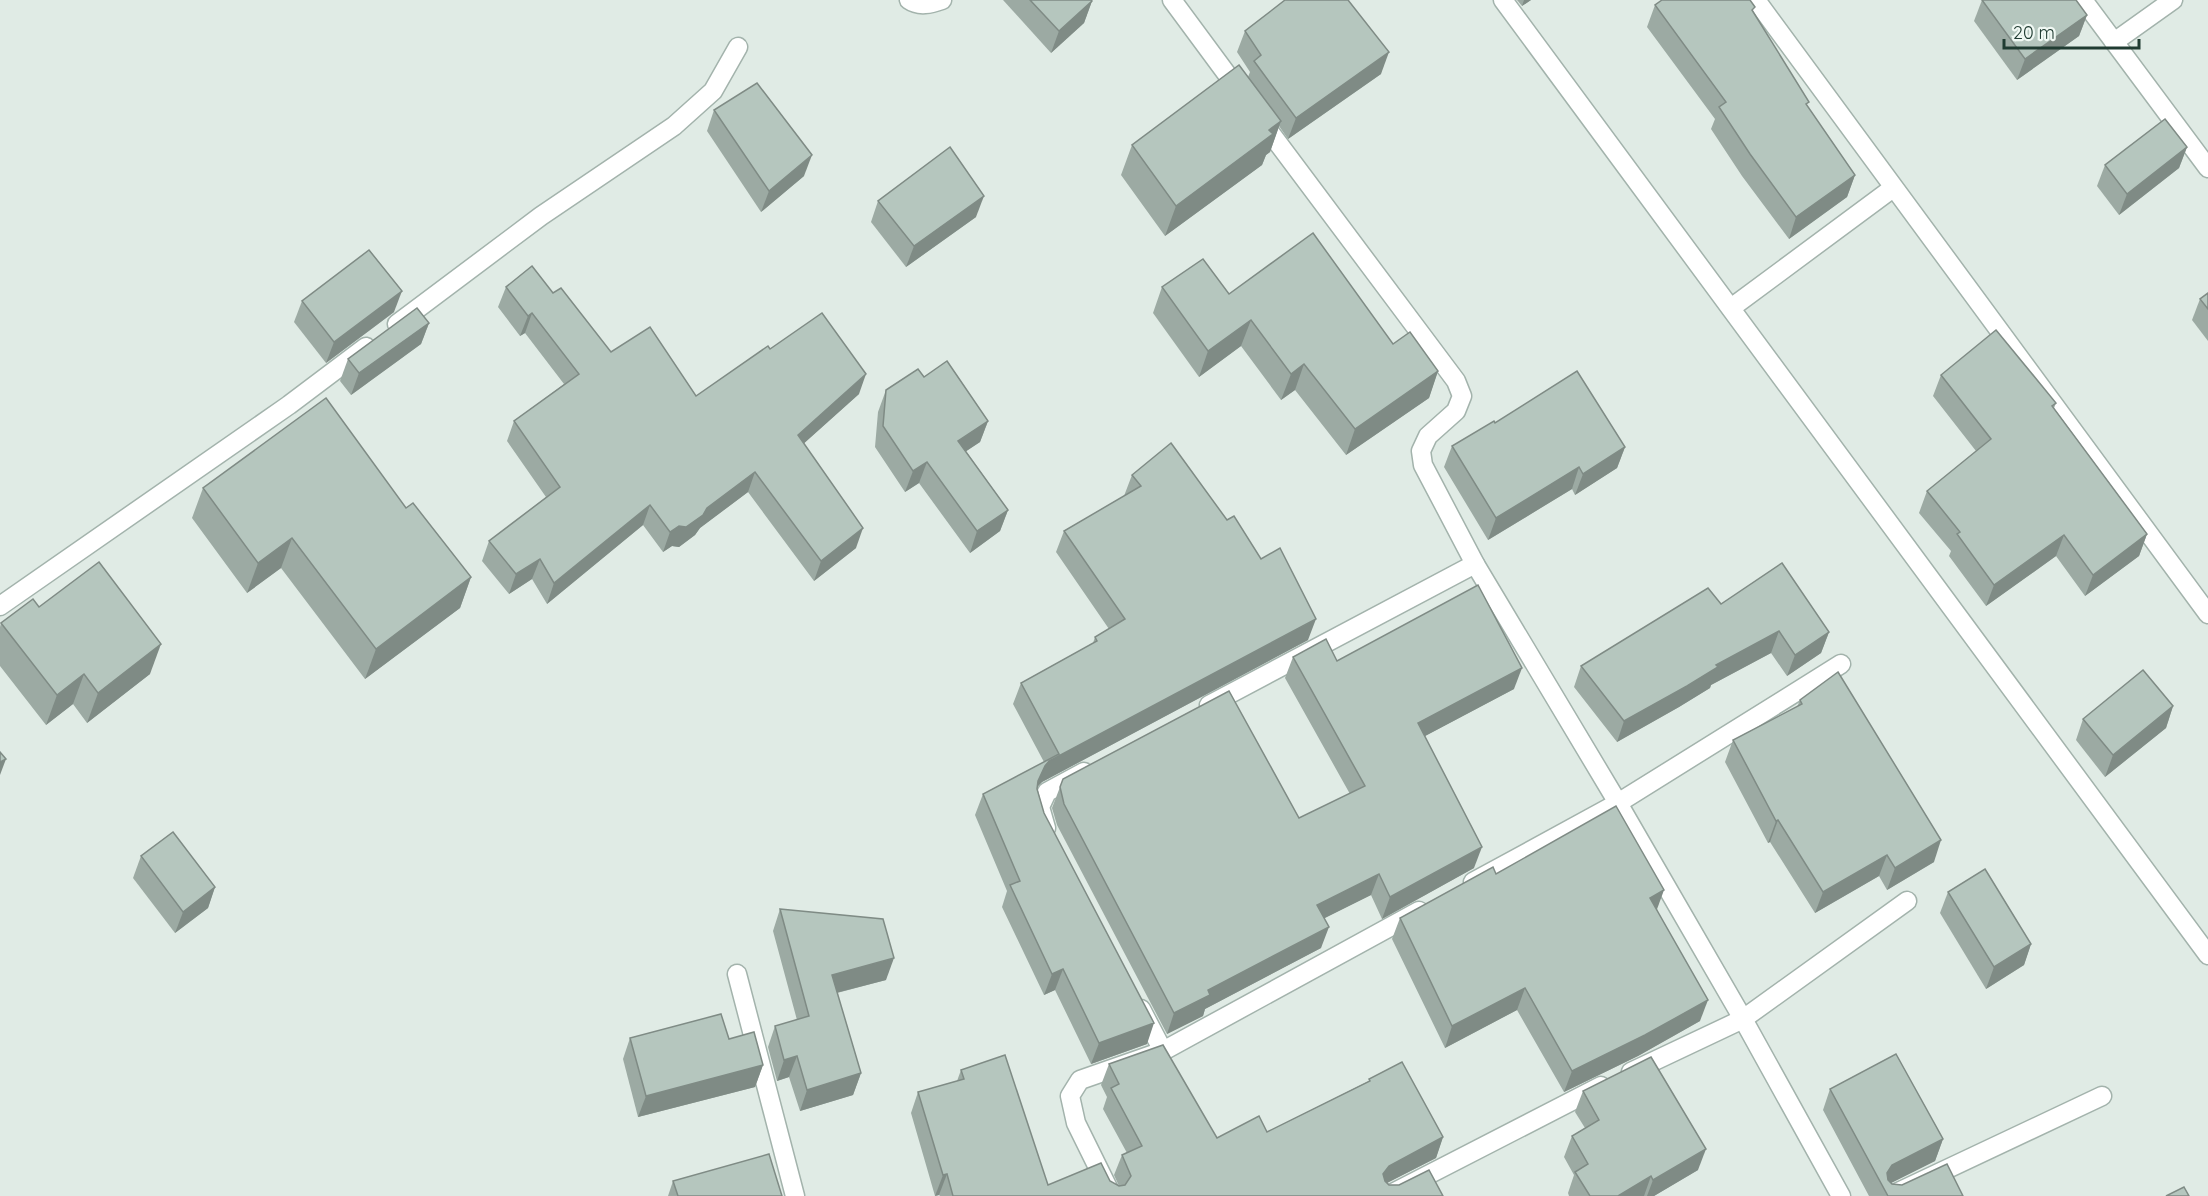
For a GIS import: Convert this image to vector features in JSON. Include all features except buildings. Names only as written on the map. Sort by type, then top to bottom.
[{"type":"street","points":[[909,0],[913,3],[930,4],[942,0]]},
{"type":"street","points":[[1172,0],[1456,381],[1462,396],[1456,411],[1428,436],[1421,451],[1423,465],[1475,564],[1743,1018],[1841,1196]]},
{"type":"street","points":[[1503,0],[2208,955]]},
{"type":"street","points":[[1756,0],[2208,614]]},
{"type":"street","points":[[2083,0],[2208,168]]},
{"type":"street","points":[[2114,42],[2173,0]]},
{"type":"street","points":[[0,606],[289,405],[541,216],[674,126],[713,91],[738,47]]},
{"type":"street","points":[[1731,308],[1893,188]]},
{"type":"street","points":[[1194,713],[1475,564]]},
{"type":"street","points":[[1463,888],[1618,803],[1840,664]]},
{"type":"street","points":[[1051,839],[1040,807],[1047,792],[1100,763]]},
{"type":"street","points":[[1387,1196],[1597,1088],[1743,1018],[1907,901]]},
{"type":"street","points":[[1112,1196],[1076,1124],[1070,1096],[1080,1080],[1163,1051],[1432,905]]},
{"type":"street","points":[[737,975],[795,1196]]},
{"type":"street","points":[[1135,998],[1163,1051]]},
{"type":"street","points":[[1890,1196],[2102,1096]]}]
